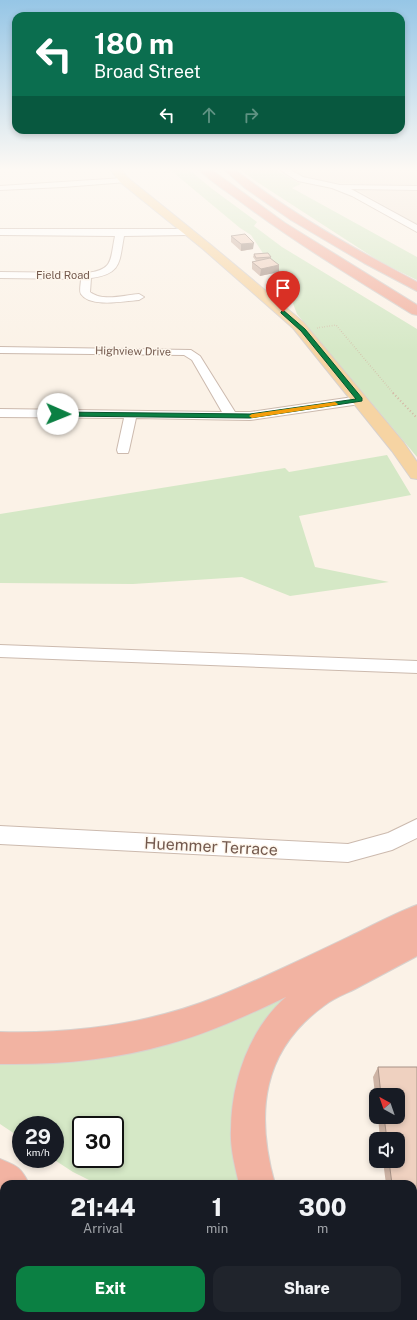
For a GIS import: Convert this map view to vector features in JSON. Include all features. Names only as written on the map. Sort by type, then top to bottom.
[{"type":"highway","points":[[286,230],[417,312]]},
{"type":"highway","points":[[316,230],[417,287]]},
{"type":"highway","points":[[0,1048],[26,1049],[100,1042],[153,1033],[177,1026],[243,1002],[338,958],[417,918]]},
{"type":"highway","points":[[255,1180],[248,1146],[248,1099],[259,1060],[280,1027],[291,1012],[316,993],[417,942]]},
{"type":"main road","points":[[185,230],[262,293],[303,330],[398,447],[417,474]]},
{"type":"street","points":[[0,232],[188,232]]},
{"type":"street","name":"Field Road","points":[[0,275],[86,276],[102,274],[114,264],[120,233]]},
{"type":"street","points":[[86,276],[84,293],[89,297],[104,300],[139,297]]},
{"type":"street","name":"Highview Drive","points":[[0,350],[186,352],[196,358],[231,416]]},
{"type":"street","points":[[0,413],[231,416],[261,415],[360,400]]},
{"type":"street","points":[[123,450],[131,415]]},
{"type":"street","points":[[0,651],[417,667]]},
{"type":"street","name":"Huemmer Terrace","points":[[0,835],[348,853],[392,841],[417,828]]},
{"type":"path","points":[[303,330],[336,325],[384,384],[417,418]]},
{"type":"green space","points":[[243,230],[259,230],[282,247],[417,329],[417,457],[297,314],[289,293],[251,235]]},
{"type":"green space","points":[[330,230],[367,230],[417,257],[417,280],[382,263]]},
{"type":"green space","points":[[387,455],[411,495],[299,516],[315,567],[389,582],[290,596],[242,577],[133,584],[0,583],[0,514],[285,468],[289,472]]},
{"type":"green space","points":[[297,991],[288,1003],[242,1180],[89,1180],[64,1166],[64,1116],[12,1116],[12,1132],[0,1124],[0,1059]]},
{"type":"building","points":[[245,234],[254,243],[241,244],[231,236]]},
{"type":"building","points":[[268,253],[271,257],[256,258],[254,254]]},
{"type":"building","points":[[270,258],[279,265],[261,269],[252,262]]},
{"type":"building","points":[[378,1067],[417,1067],[417,1180],[391,1180],[390,1168],[405,1168],[405,1132],[386,1132],[385,1124],[405,1124],[405,1088],[380,1088]]},
{"type":"slow traffic","points":[[252,416],[335,404]]},
{"type":"route","points":[[58,414],[250,416],[360,400],[303,330],[283,312]]}]
